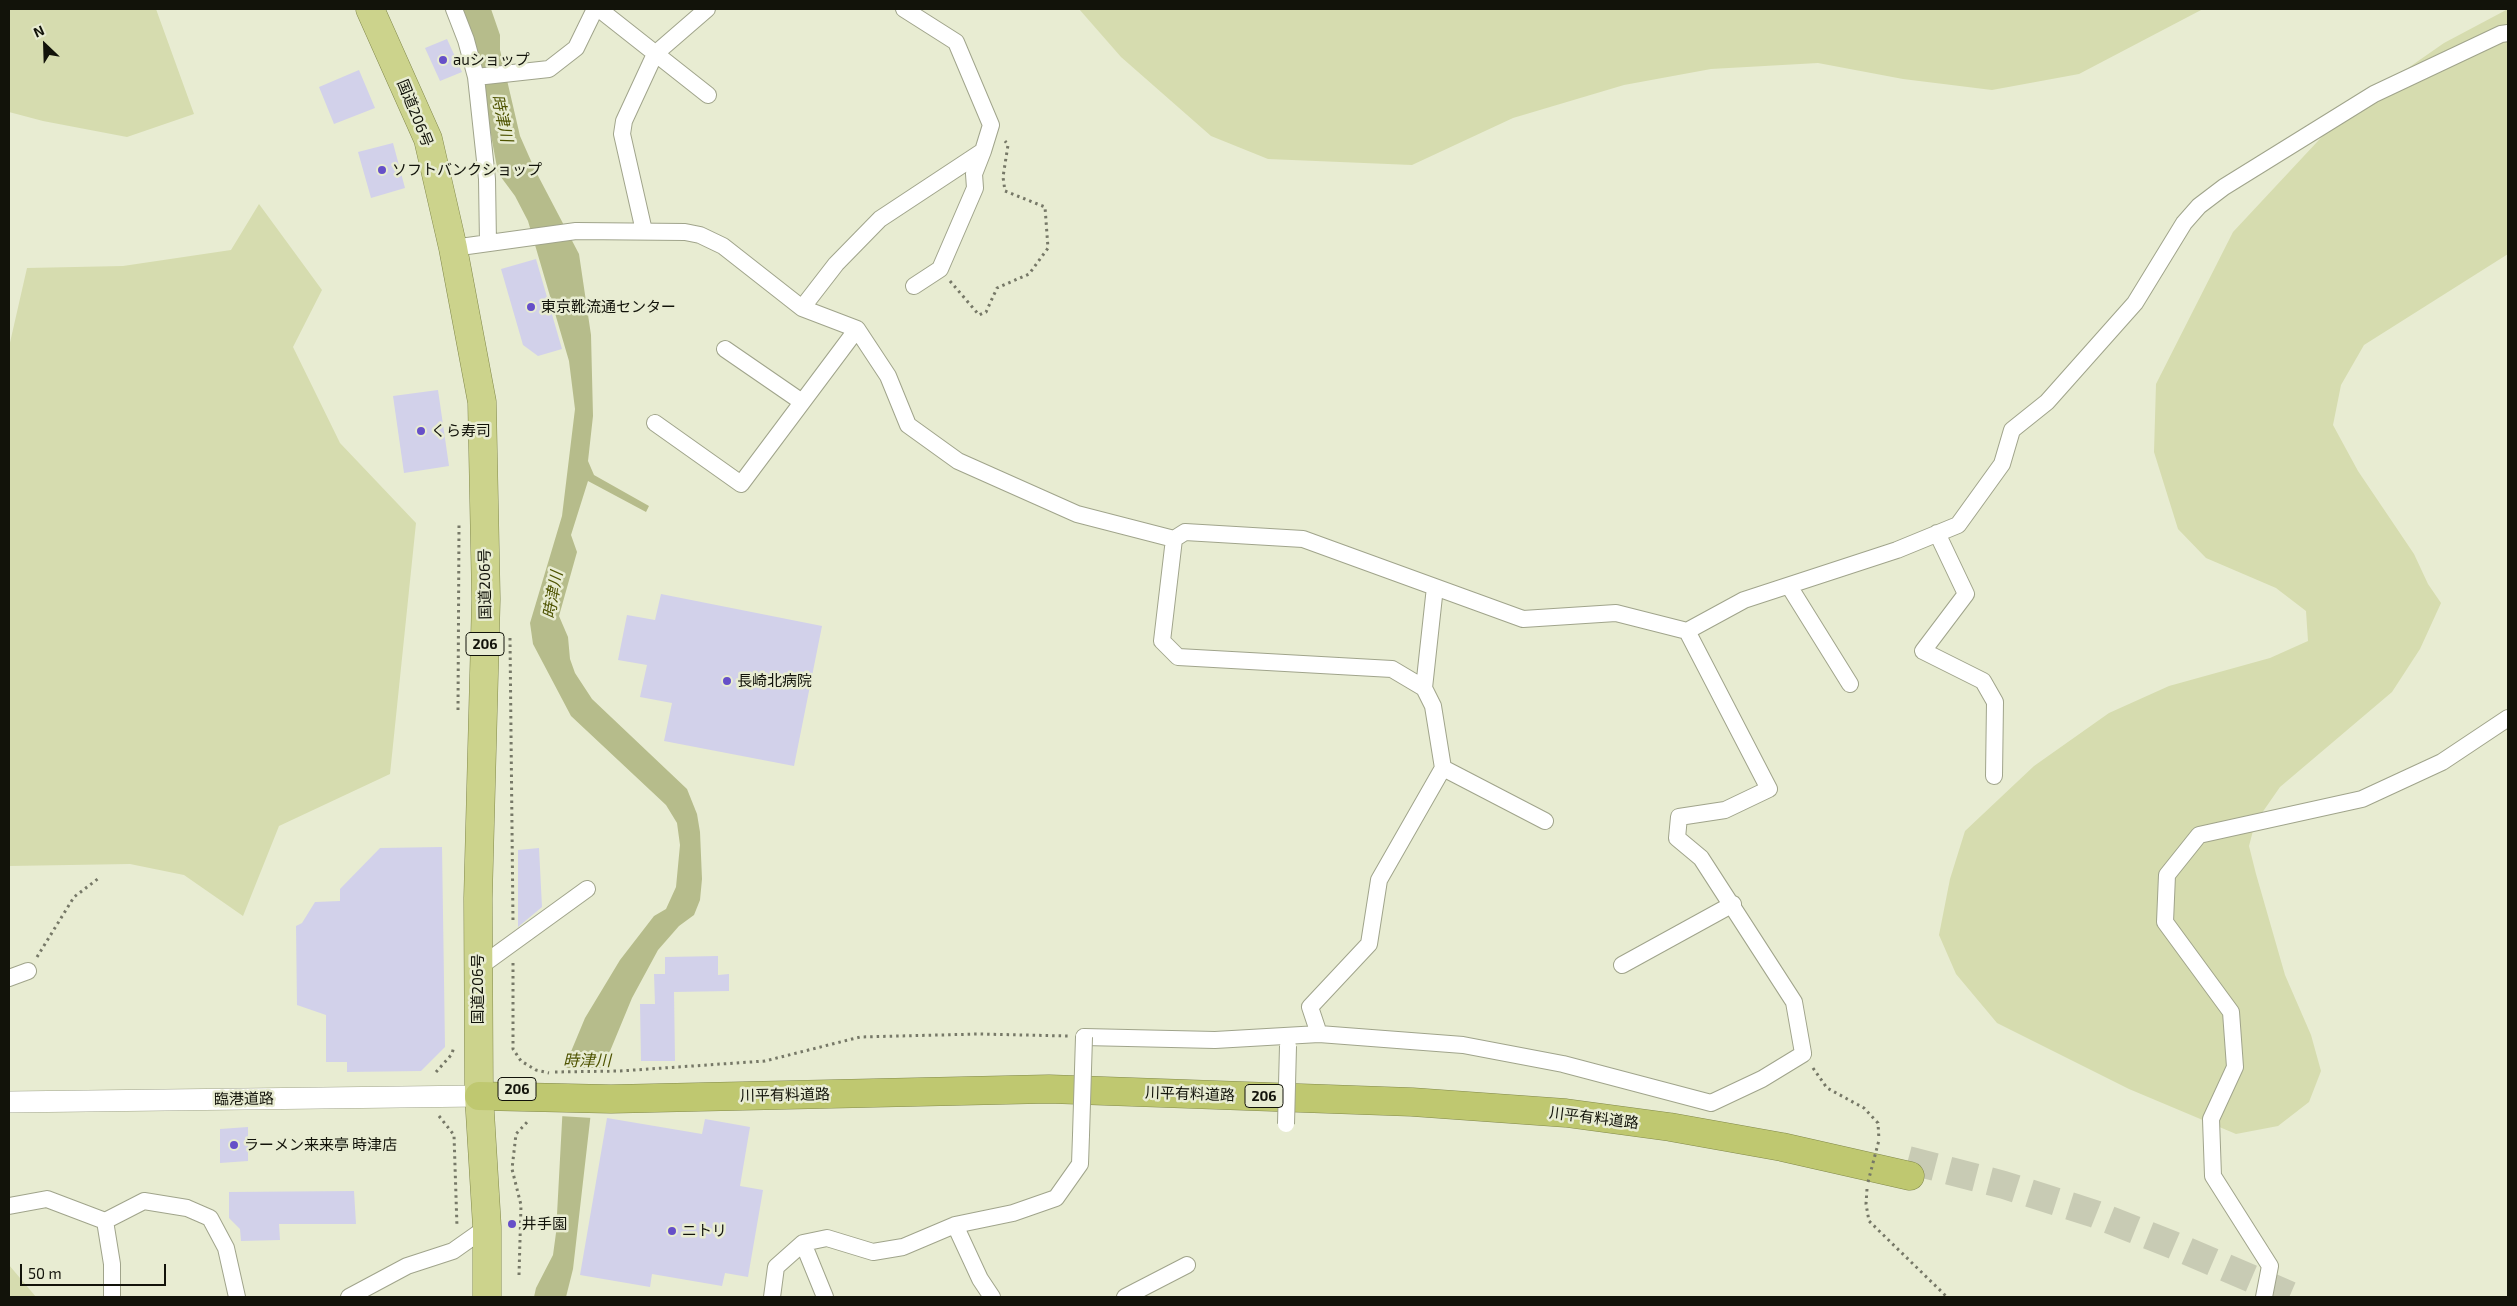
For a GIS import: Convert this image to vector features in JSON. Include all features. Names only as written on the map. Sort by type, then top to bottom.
[{"type":"highway","name":"国道206号","points":[[370,9],[428,139],[453,248],[482,402],[486,599],[478,898],[478,968],[479,1096],[487,1227],[487,1297]]},
{"type":"highway","name":"川平有料道路","points":[[548,1092],[615,1085],[1049,1089],[1412,1102],[1566,1114],[1670,1127],[1909,1168]]},
{"type":"highway","name":"206","points":[[479,1096],[548,1092]]},
{"type":"street","points":[[454,9],[476,77],[487,179],[488,243]]},
{"type":"street","points":[[476,77],[549,69],[576,48],[597,9],[708,95]]},
{"type":"street","points":[[644,231],[622,134],[624,121],[654,54],[707,9]]},
{"type":"street","points":[[904,9],[956,42],[990,125],[974,174],[975,188],[940,269],[914,286]]},
{"type":"street","points":[[1319,1034],[1310,1007],[1369,944],[1379,880],[1443,768],[1433,706],[1424,688],[1392,669],[1178,656],[1162,641],[1174,539],[1184,532],[1303,539],[1523,619],[1616,613],[1687,631],[1744,600],[1897,550],[1958,525],[2002,464],[2012,430],[2047,402],[2135,303],[2184,223],[2199,206],[2224,187],[2374,94],[2501,34],[2508,33]]},
{"type":"street","points":[[802,308],[836,264],[880,219],[983,151]]},
{"type":"street","points":[[453,248],[576,231],[685,232],[700,235],[724,246],[802,308],[858,329],[888,376],[908,425],[958,461],[1077,514],[1174,539]]},
{"type":"street","points":[[655,423],[741,484],[858,329]]},
{"type":"street","points":[[725,349],[802,402]]},
{"type":"street","points":[[1937,534],[1966,594],[1923,650],[1983,681],[1995,702],[1994,776]]},
{"type":"street","points":[[1789,586],[1850,684]]},
{"type":"street","points":[[1424,688],[1435,587]]},
{"type":"street","points":[[772,1297],[776,1267],[803,1243],[827,1238],[873,1252],[904,1248],[955,1225],[1013,1214],[1056,1198],[1080,1164],[1084,1037],[1215,1040],[1319,1034],[1462,1045],[1563,1064],[1711,1103],[1762,1079],[1803,1054],[1794,1002],[1733,904],[1701,858],[1677,838],[1679,817],[1725,810],[1769,789],[1687,631]]},
{"type":"street","points":[[2264,1297],[2270,1266],[2213,1176],[2211,1120],[2235,1067],[2231,1012],[2165,922],[2167,875],[2199,835],[2362,799],[2442,762],[2508,718]]},
{"type":"street","points":[[1443,768],[1546,821]]},
{"type":"street","points":[[478,968],[587,888]]},
{"type":"street","points":[[1622,965],[1733,904]]},
{"type":"street","points":[[9,978],[28,971]]},
{"type":"street","points":[[1286,1124],[1288,1046]]},
{"type":"street","name":"臨港道路","points":[[9,1102],[479,1096]]},
{"type":"street","points":[[9,1206],[47,1199],[105,1221],[144,1201],[187,1208],[210,1218],[226,1248],[237,1297]]},
{"type":"street","points":[[105,1221],[112,1264],[112,1297]]},
{"type":"street","points":[[955,1225],[980,1279],[992,1297]]},
{"type":"street","points":[[349,1297],[407,1266],[452,1251],[487,1227]]},
{"type":"street","points":[[803,1243],[825,1297]]},
{"type":"street","points":[[1125,1297],[1187,1265]]},
{"type":"path","points":[[940,269],[979,315],[986,312],[997,288],[1029,274],[1048,248],[1045,207],[1005,191],[1003,178],[1008,145],[990,125]]},
{"type":"path","points":[[510,634],[513,1049],[521,1061],[536,1070],[548,1092]]},
{"type":"path","points":[[28,971],[74,897],[99,878]]},
{"type":"path","points":[[519,1275],[521,1205],[512,1169],[516,1134],[548,1092],[615,1085],[765,1061],[860,1037],[979,1034],[1048,1036]]},
{"type":"path","points":[[1803,1054],[1827,1088],[1864,1108],[1878,1123],[1879,1140],[1868,1182],[1866,1204],[1869,1221],[1947,1297]]},
{"type":"path","points":[[433,1115],[439,1116],[454,1135],[458,1237]]},
{"type":"shaded area","points":[[9,9],[156,9],[194,114],[127,137],[43,121],[9,112]]},
{"type":"shaded area","points":[[1079,9],[2203,9],[2079,74],[1992,90],[1903,79],[1818,63],[1711,69],[1624,85],[1513,118],[1412,165],[1268,159],[1211,136],[1121,57]]},
{"type":"shaded area","points":[[2508,9],[2508,254],[2364,345],[2341,385],[2333,425],[2358,471],[2414,554],[2428,584],[2441,603],[2420,649],[2392,692],[2280,787],[2255,823],[2249,846],[2256,874],[2285,975],[2311,1035],[2321,1071],[2309,1102],[2278,1126],[2236,1134],[2129,1089],[1997,1023],[1956,974],[1939,935],[1950,879],[1965,831],[2034,766],[2109,713],[2169,686],[2270,658],[2308,641],[2306,611],[2276,588],[2206,558],[2178,529],[2154,452],[2156,384],[2233,232],[2345,112],[2444,43]]},
{"type":"shaded area","points":[[259,204],[322,290],[293,347],[340,443],[416,523],[390,774],[279,826],[243,916],[184,875],[130,864],[9,866],[9,347],[27,268],[123,266],[231,250]]},
{"type":"shaded area","points":[[9,1265],[36,1297],[9,1297]]},
{"type":"water","name":"時津川","points":[[462,9],[491,9],[500,35],[500,50],[520,136],[535,170],[579,254],[591,335],[593,416],[588,461],[594,475],[649,506],[646,512],[588,481],[571,535],[577,552],[559,616],[568,637],[570,659],[575,673],[592,699],[687,789],[697,814],[700,832],[702,879],[700,900],[694,915],[679,926],[658,950],[632,998],[608,1056],[591,1112],[573,1269],[566,1297],[534,1297],[536,1288],[553,1255],[556,1233],[565,1066],[585,1018],[620,960],[654,916],[666,909],[676,887],[680,845],[677,823],[666,805],[571,716],[533,644],[530,623],[562,516],[575,409],[569,361],[528,221],[515,196],[498,173],[473,37]]},
{"type":"pier","points":[[563,1068],[609,1068],[593,1118],[559,1116]]},
{"type":"building","name":"auショップ","points":[[447,39],[462,72],[440,81],[425,48]]},
{"type":"building","points":[[359,70],[375,108],[334,124],[319,87]]},
{"type":"building","name":"ソフトバンクショップ","points":[[393,143],[405,188],[371,198],[358,152]]},
{"type":"building","name":"東京靴流通センター","points":[[536,259],[562,349],[538,356],[523,345],[501,269]]},
{"type":"building","name":"くら寿司","points":[[438,390],[449,466],[404,473],[393,396]]},
{"type":"building","name":"長崎北病院","points":[[661,594],[822,626],[794,766],[664,741],[672,703],[640,697],[647,665],[618,660],[627,615],[655,620]]},
{"type":"building","points":[[442,847],[445,1047],[421,1071],[347,1072],[347,1062],[326,1062],[326,1015],[297,1005],[296,926],[302,923],[315,902],[340,901],[340,889],[380,848]]},
{"type":"building","points":[[539,848],[542,907],[518,927],[518,850]]},
{"type":"building","points":[[718,956],[718,975],[729,974],[729,991],[674,992],[675,1061],[641,1061],[640,1004],[655,1004],[654,974],[665,974],[665,957]]},
{"type":"building","name":"ニトリ","points":[[607,1118],[702,1134],[705,1119],[750,1127],[740,1186],[763,1190],[748,1277],[725,1273],[722,1286],[652,1274],[650,1287],[580,1275]]},
{"type":"building","name":"ラーメン来来亭 時津店","points":[[248,1127],[248,1161],[220,1163],[220,1129]]},
{"type":"building","points":[[354,1191],[356,1224],[279,1224],[280,1240],[241,1241],[240,1229],[229,1218],[229,1192]]},
{"type":"tunnel","points":[[1908,1160],[2004,1185],[2095,1214],[2294,1297]]},
{"type":"place","name":"auショップ","points":[[443,60]]},
{"type":"place","name":"ソフトバンクショップ","points":[[382,170]]},
{"type":"place","name":"東京靴流通センター","points":[[531,307]]},
{"type":"place","name":"くら寿司","points":[[421,431]]},
{"type":"place","name":"長崎北病院","points":[[727,681]]},
{"type":"place","name":"ラーメン来来亭 時津店","points":[[234,1145]]},
{"type":"place","name":"井手園","points":[[512,1224]]},
{"type":"place","name":"ニトリ","points":[[672,1231]]}]
